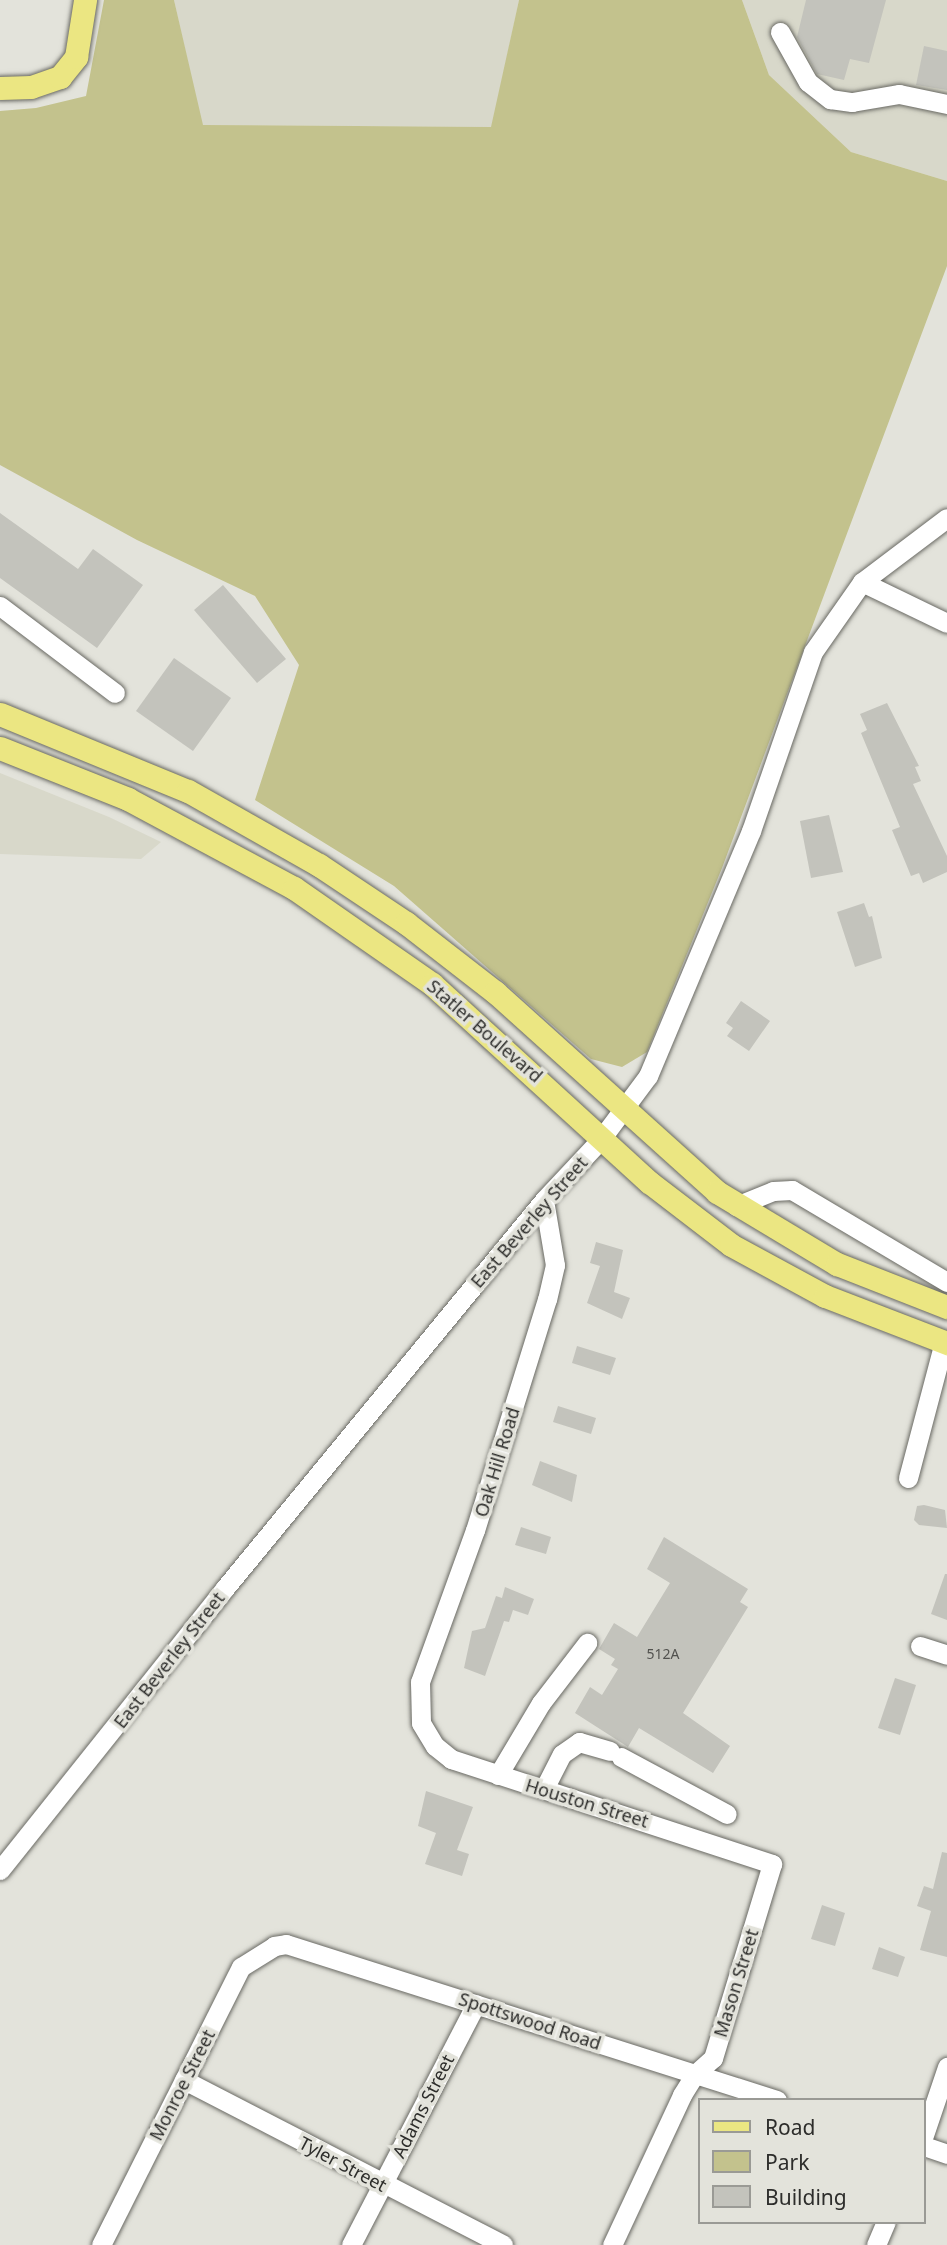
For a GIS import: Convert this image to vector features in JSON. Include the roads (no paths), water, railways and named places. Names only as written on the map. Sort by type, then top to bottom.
[{"type":"main road","points":[[0,88],[31,88],[60,77],[76,57],[85,0]]},
{"type":"main road","name":"Statler Boulevard","points":[[0,714],[178,786],[319,865],[461,965],[680,1164],[736,1206],[837,1264],[947,1307]]},
{"type":"main road","name":"Statler Boulevard","points":[[0,748],[170,819],[338,916],[470,1016],[601,1139],[731,1245],[825,1296],[946,1342]]},
{"type":"street","points":[[780,32],[808,82],[830,99],[852,102],[899,94],[947,104]]},
{"type":"street","name":"East Beverley Street","points":[[0,1870],[544,1200],[601,1139],[657,1058],[751,831],[813,652],[862,582],[947,519]]},
{"type":"street","points":[[862,582],[947,623]]},
{"type":"street","points":[[0,606],[115,694]]},
{"type":"street","points":[[736,1206],[773,1191],[792,1190],[947,1283]]},
{"type":"street","name":"Oak Hill Road","points":[[420,1719],[420,1682],[475,1531],[547,1299],[555,1265],[544,1200]]},
{"type":"street","points":[[908,1478],[946,1342]]},
{"type":"street","points":[[498,1774],[541,1703],[587,1643]]},
{"type":"street","points":[[920,1646],[947,1655]]},
{"type":"street","name":"Houston Street","points":[[420,1719],[445,1755],[772,1864]]},
{"type":"street","points":[[544,1789],[562,1754],[579,1742],[622,1757],[727,1814]]},
{"type":"street","points":[[591,1745],[620,1765],[622,1757]]},
{"type":"street","name":"Mason Street","points":[[612,2245],[695,2074],[713,2058],[772,1864]]},
{"type":"street","name":"Spottswood Road","points":[[282,1944],[771,2098]]},
{"type":"street","name":"Monroe Street","points":[[101,2245],[241,1967],[282,1944]]},
{"type":"street","name":"Adams Street","points":[[351,2245],[475,2004]]},
{"type":"street","points":[[926,2129],[947,2067]]},
{"type":"street","name":"Tyler Street","points":[[184,2080],[503,2245]]},
{"type":"street","points":[[926,2147],[947,2154]]},
{"type":"street","points":[[876,2245],[885,2224]]}]
